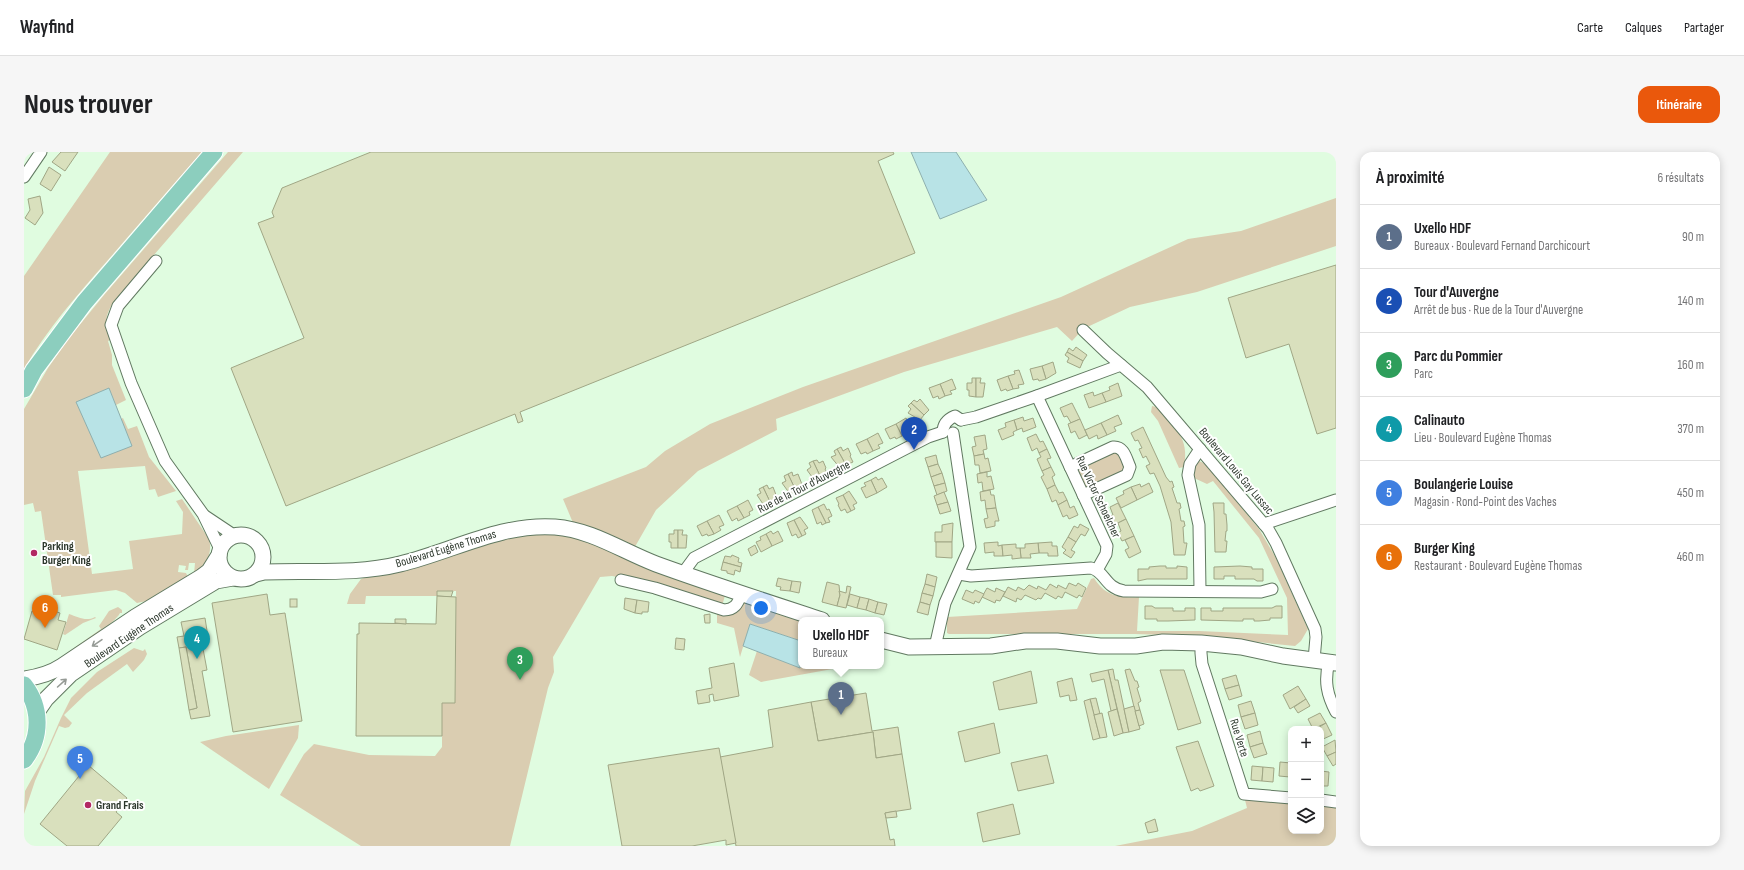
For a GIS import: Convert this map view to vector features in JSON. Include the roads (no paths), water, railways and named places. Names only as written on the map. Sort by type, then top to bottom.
[{"type":"main road","points":[[24,389],[34,370],[84,303],[214,152]]},
{"type":"main road","name":"Boulevard Eugène Thomas","points":[[256,574],[264,572],[370,569],[400,564],[490,535],[531,527],[555,527],[576,530],[598,538],[654,563],[683,573]]},
{"type":"main road","points":[[246,535],[252,538],[257,542],[263,553],[261,568],[256,574],[245,579],[228,576],[221,567],[219,552],[228,539],[235,536],[246,535]]},
{"type":"main road","name":"Boulevard Eugène Thomas","points":[[24,679],[39,677],[52,672],[135,617],[201,578],[209,571],[219,552]]},
{"type":"main road","points":[[263,553],[293,571]]},
{"type":"main road","points":[[683,573],[813,617]]},
{"type":"main road","name":"Boulevard Eugène Thomas","points":[[37,712],[46,699],[72,674],[134,631],[216,581],[233,578]]},
{"type":"main road","points":[[884,641],[909,647],[991,646],[1026,651],[1057,651],[1091,646],[1136,646],[1163,652],[1201,648],[1239,657],[1283,656],[1333,663]]},
{"type":"main road","points":[[24,685],[31,695],[37,712],[36,736],[30,751],[24,760]]},
{"type":"street","points":[[24,177],[41,152]]},
{"type":"street","points":[[156,261],[118,306],[111,325],[131,383],[165,461],[203,514],[219,552]]},
{"type":"street","name":"Boulevard Louis Gay Lussac","points":[[1083,330],[1147,387],[1264,524],[1276,543],[1315,629],[1316,637],[1314,660]]},
{"type":"street","points":[[935,647],[945,603],[952,585],[969,553],[970,542],[948,433],[958,428],[960,420],[976,417],[1037,396],[1121,364]]},
{"type":"street","name":"Rue Victor Schoelcher","points":[[1037,396],[1108,548],[1097,570]]},
{"type":"street","name":"Rue de la Tour d'Auvergne","points":[[683,573],[692,560],[698,555],[928,437],[948,433]]},
{"type":"street","points":[[1070,467],[1113,447],[1117,447],[1123,451],[1130,467],[1127,474],[1083,496]]},
{"type":"street","points":[[1200,449],[1190,464],[1188,475],[1199,525],[1200,590]]},
{"type":"street","points":[[1264,524],[1336,500]]},
{"type":"street","points":[[203,514],[235,536]]},
{"type":"street","points":[[959,574],[971,576],[1085,568],[1097,570],[1108,584],[1119,590],[1131,592],[1200,590],[1261,592],[1272,589]]},
{"type":"street","points":[[621,580],[655,588],[724,610],[734,608],[742,593]]},
{"type":"street","name":"Rue Verte","points":[[1201,648],[1244,794],[1288,798]]},
{"type":"street","points":[[1333,663],[1328,668],[1327,693],[1336,712]]},
{"type":"street","points":[[1324,800],[1336,802]]},
{"type":"water","points":[[911,152],[956,152],[987,200],[940,219]]},
{"type":"water","points":[[109,388],[132,446],[101,458],[76,402]]},
{"type":"water","points":[[750,624],[798,640],[798,667],[743,646]]},
{"type":"place","name":"Tour d'Auvergne","points":[[914,450]]},
{"type":"place","name":"Parking Burger King","points":[[34,553]]},
{"type":"place","name":"Burger King","points":[[45,628]]},
{"type":"place","name":"Calinauto","points":[[197,659]]},
{"type":"place","name":"Parc du Pommier","points":[[520,680]]},
{"type":"place","name":"Uxello HDF","points":[[841,715]]},
{"type":"place","name":"Boulangerie Louise","points":[[80,779]]},
{"type":"place","name":"Grand Frais","points":[[88,805]]}]
